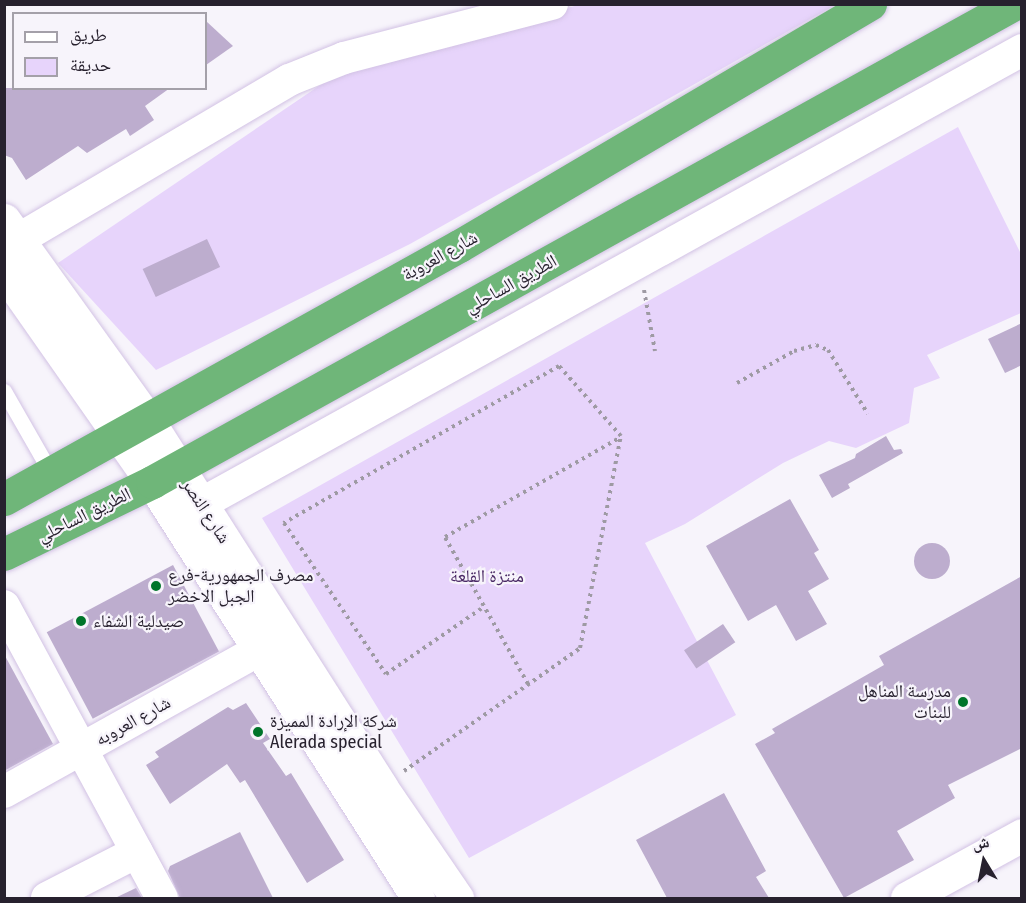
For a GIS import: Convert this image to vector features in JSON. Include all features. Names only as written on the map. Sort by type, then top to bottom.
[{"type":"highway","name":"شارع العروبة","points":[[4,499],[459,246],[870,4]]},
{"type":"highway","name":"الطريق الساحلي","points":[[4,555],[165,474],[1014,4]]},
{"type":"street","points":[[9,236],[290,80],[344,58],[552,4]]},
{"type":"street","points":[[189,511],[1022,50]]},
{"type":"street","name":"شارع النصر","points":[[9,236],[189,511],[458,898]]},
{"type":"street","name":"شارع النصر","points":[[4,271],[134,427]]},
{"type":"street","name":"شارع النصر","points":[[189,511],[261,649],[418,898]]},
{"type":"street","points":[[4,606],[84,748],[162,898]]},
{"type":"street","name":"شارع العروبه","points":[[4,792],[261,649]]},
{"type":"street","points":[[907,898],[1022,835]]},
{"type":"street","points":[[47,898],[137,852]]},
{"type":"lane","points":[[4,391],[51,473]]},
{"type":"path","points":[[639,264],[655,351]]},
{"type":"path","points":[[737,382],[794,351],[816,345],[828,350],[868,414]]},
{"type":"path","points":[[482,608],[386,674],[284,523],[559,366],[621,436]]},
{"type":"path","points":[[528,684],[482,608],[445,537],[621,436]]},
{"type":"path","points":[[381,787],[580,648],[621,436]]},
{"type":"green space","points":[[578,5],[835,5],[410,244],[156,370],[58,263],[341,71]]},
{"type":"green space","name":"منتزة القلعة","points":[[958,127],[1021,254],[1021,313],[927,355],[940,378],[914,388],[909,423],[856,448],[829,441],[783,463],[685,524],[645,543],[736,715],[469,858],[262,518]]},
{"type":"building","points":[[207,22],[233,46],[207,64]]},
{"type":"building","points":[[4,88],[12,88],[12,90],[167,90],[145,106],[154,120],[130,136],[126,129],[87,153],[78,146],[26,180],[12,158],[4,155]]},
{"type":"building","points":[[207,239],[220,267],[156,297],[143,269]]},
{"type":"building","points":[[1022,323],[1022,365],[1005,373],[988,339]]},
{"type":"building","points":[[886,436],[894,450],[901,449],[903,453],[848,484],[850,488],[832,498],[819,475],[855,458],[856,454]]},
{"type":"building","points":[[790,499],[819,550],[814,553],[829,579],[808,591],[827,624],[796,641],[776,605],[748,621],[706,546]]},
{"type":"building","points":[[932,543],[945,548],[950,561],[945,574],[932,579],[919,574],[914,561],[919,548]]},
{"type":"building","points":[[173,565],[219,652],[93,719],[47,632]]},
{"type":"building","points":[[1022,576],[1022,748],[948,785],[955,798],[897,831],[914,860],[844,898],[755,744],[775,733],[772,729],[884,665],[879,656]]},
{"type":"building","points":[[723,624],[735,642],[696,669],[684,650]]},
{"type":"building","points":[[4,654],[53,744],[4,771]]},
{"type":"building","points":[[246,703],[270,739],[263,743],[286,776],[291,773],[344,860],[307,883],[245,780],[240,783],[227,764],[170,804],[146,765],[159,757],[155,752],[228,707],[233,710]]},
{"type":"building","points":[[724,793],[766,871],[756,877],[769,898],[667,898],[636,840]]},
{"type":"building","points":[[240,832],[273,898],[180,898],[168,871],[170,866]]},
{"type":"building","points":[[136,888],[142,898],[115,898]]},
{"type":"place","name":"مصرف الجمهورية-فرع الجبل الاخضر","points":[[156,586]]},
{"type":"place","name":"صيدلية الشفاء","points":[[81,621]]},
{"type":"place","name":"مدرسة المناهل للبنات","points":[[963,702]]},
{"type":"place","name":"شركة الإرادة المميزة Alerada special","points":[[258,732]]}]
